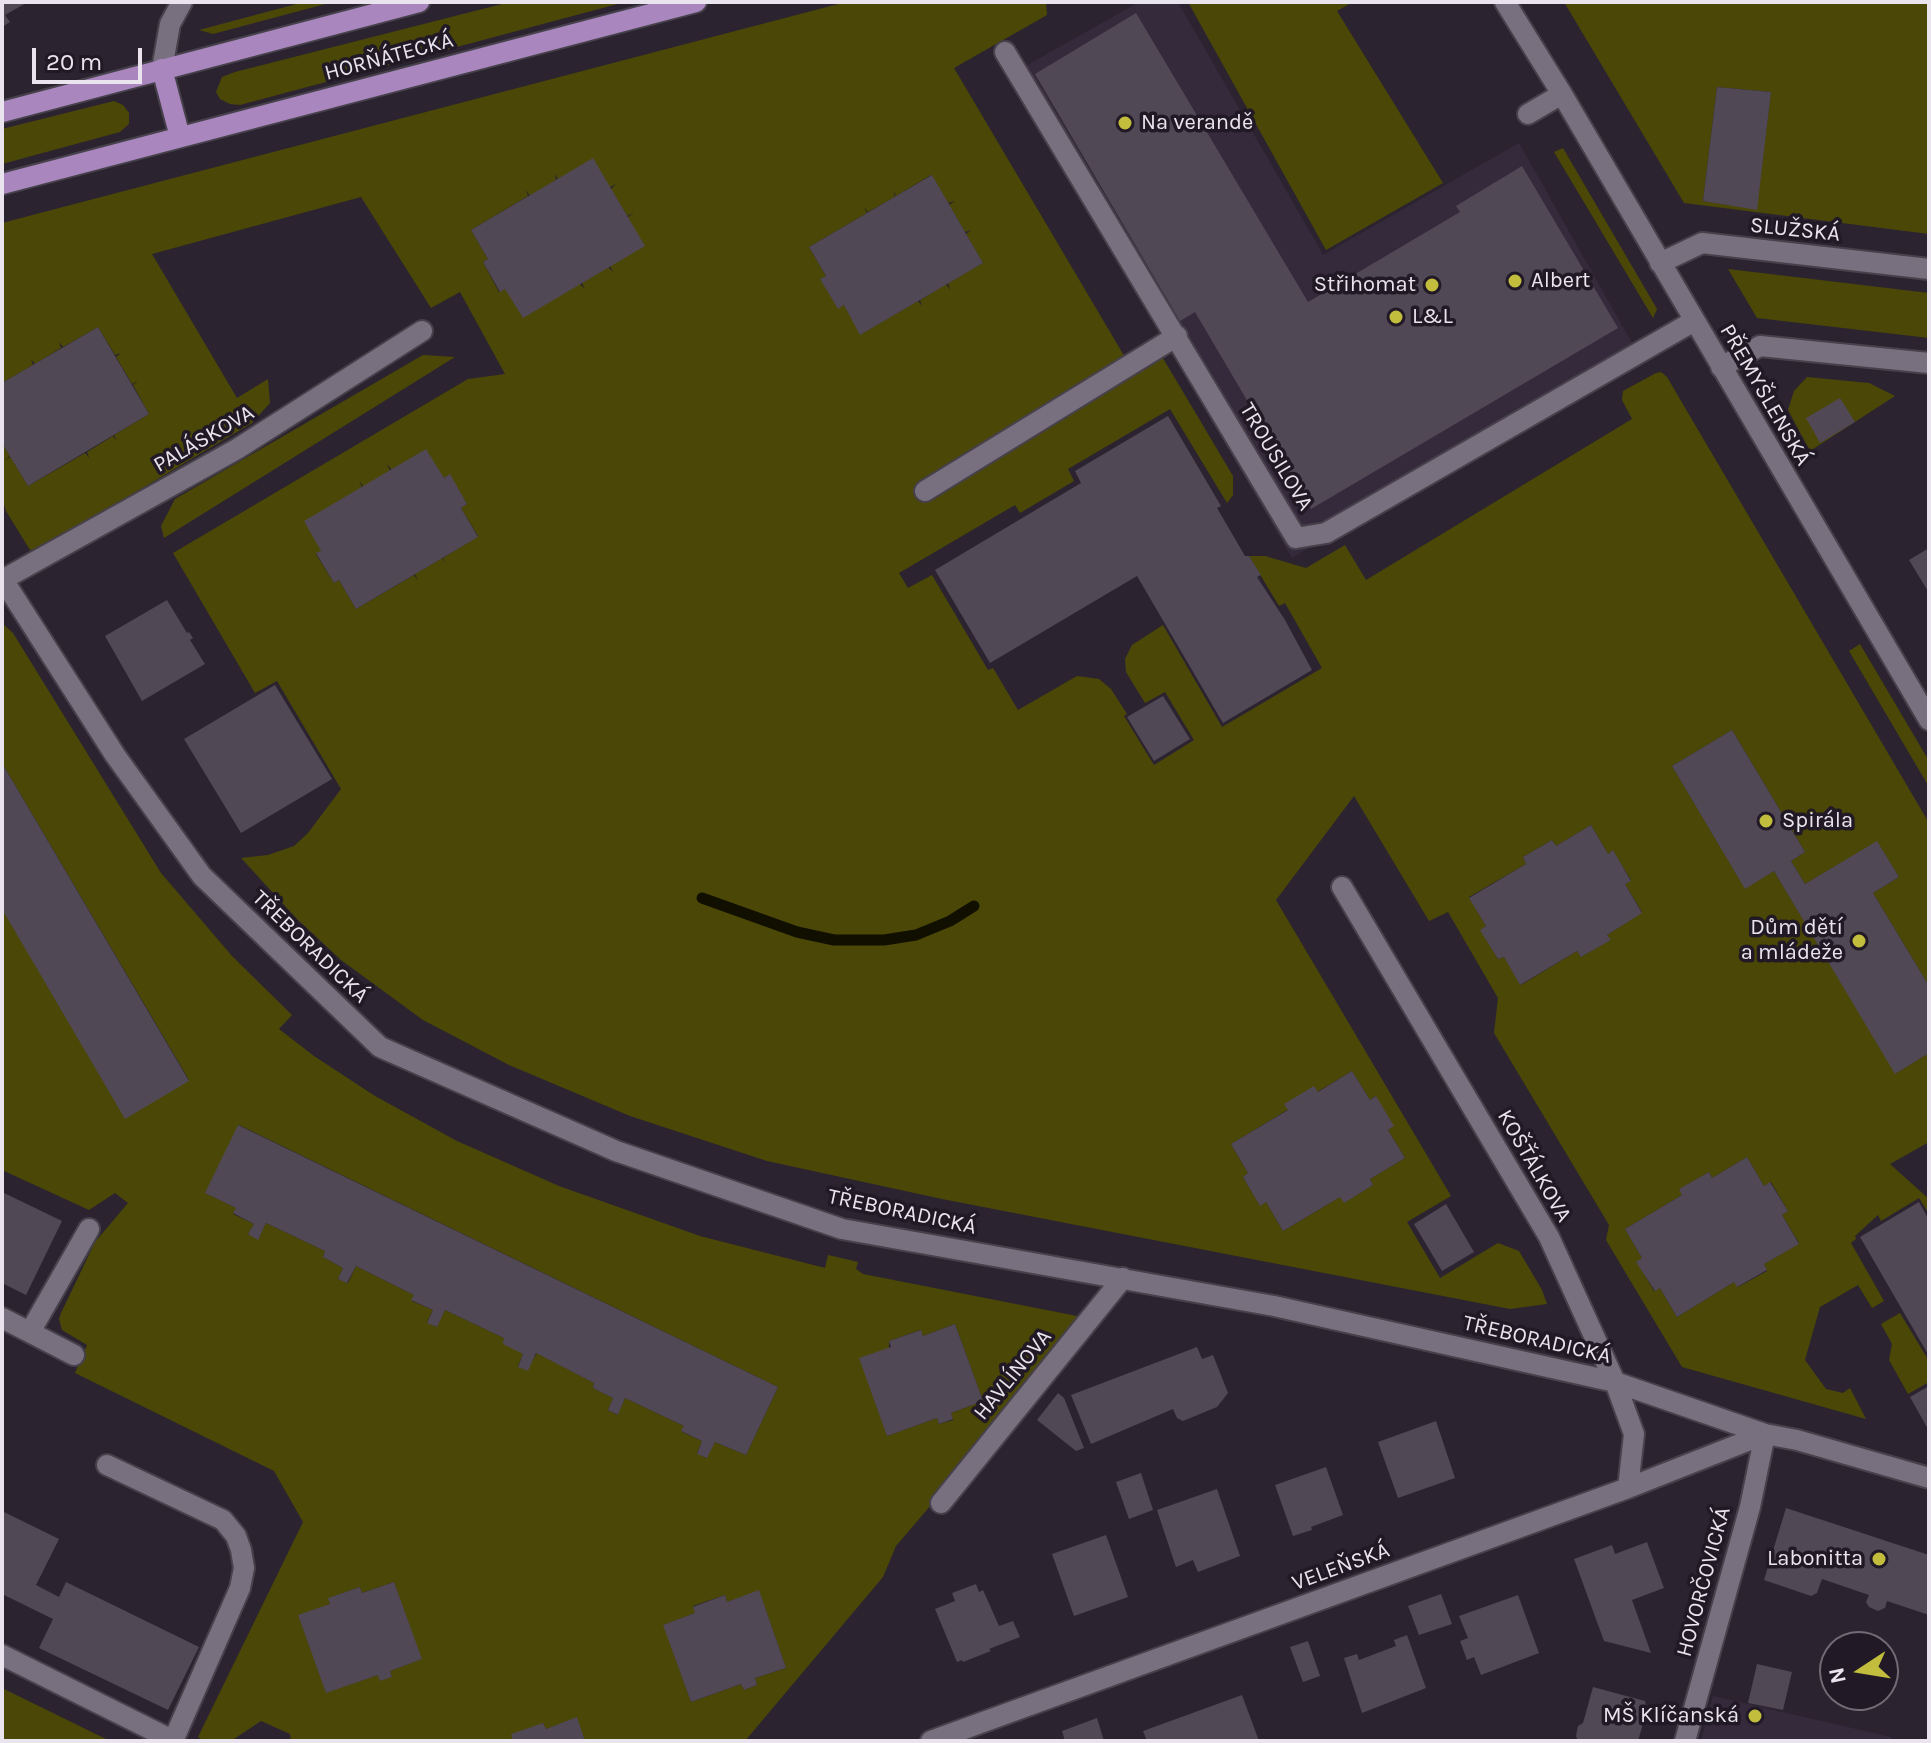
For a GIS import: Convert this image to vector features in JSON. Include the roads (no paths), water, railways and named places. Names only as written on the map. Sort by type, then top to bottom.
[{"type":"main road","name":"HORŇÁTECKÁ","points":[[2,112],[419,2]]},
{"type":"main road","name":"HORŇÁTECKÁ","points":[[2,184],[696,2]]},
{"type":"main road","points":[[162,69],[180,137]]},
{"type":"street","points":[[162,69],[170,24],[182,2]]},
{"type":"street","name":"PŘEMYŠLENSKÁ","points":[[1505,2],[1929,720]]},
{"type":"street","name":"TROUSILOVA","points":[[1005,52],[1296,538],[1326,533],[1694,321]]},
{"type":"street","points":[[1528,114],[1562,94]]},
{"type":"street","name":"SLUŽSKÁ","points":[[1660,263],[1702,243],[1920,262]]},
{"type":"street","name":"PALÁSKOVA","points":[[2,579],[237,449],[422,331]]},
{"type":"street","points":[[925,491],[1177,336]]},
{"type":"street","points":[[1721,367],[1760,346],[1929,363]]},
{"type":"street","name":"TŘEBORADICKÁ","points":[[2,579],[115,755],[202,876],[380,1047],[616,1151],[842,1229],[1274,1306],[1615,1382],[1765,1434],[1797,1440],[1929,1478]]},
{"type":"street","name":"KOŠŤÁLKOVA","points":[[1342,887],[1549,1237],[1615,1382],[1634,1434],[1628,1488]]},
{"type":"street","points":[[30,1332],[89,1229]]},
{"type":"street","name":"HAVLÍNOVA","points":[[941,1503],[1123,1278]]},
{"type":"street","points":[[2,1318],[74,1355]]},
{"type":"street","name":"VELEŇSKÁ","points":[[931,1741],[1628,1488],[1765,1434]]},
{"type":"street","name":"HOVORČOVICKÁ","points":[[1685,1741],[1750,1507],[1765,1434]]},
{"type":"street","points":[[2,1655],[174,1741],[240,1588],[244,1568],[241,1550],[236,1536],[223,1520],[107,1465]]},
{"type":"waterway","points":[[702,898],[797,932],[834,940],[884,940],[916,935],[950,921],[974,906]]},
{"type":"place","name":"Na verandě","points":[[1125,123]]},
{"type":"place","name":"Albert","points":[[1515,281]]},
{"type":"place","name":"Střihomat","points":[[1432,285]]},
{"type":"place","name":"L&L","points":[[1396,317]]},
{"type":"place","name":"Spirála","points":[[1766,821]]},
{"type":"place","name":"Dům dětí a mládeže","points":[[1859,941]]},
{"type":"place","name":"Labonitta","points":[[1879,1559]]},
{"type":"place","name":"MŠ Klíčanská","points":[[1755,1716]]}]
